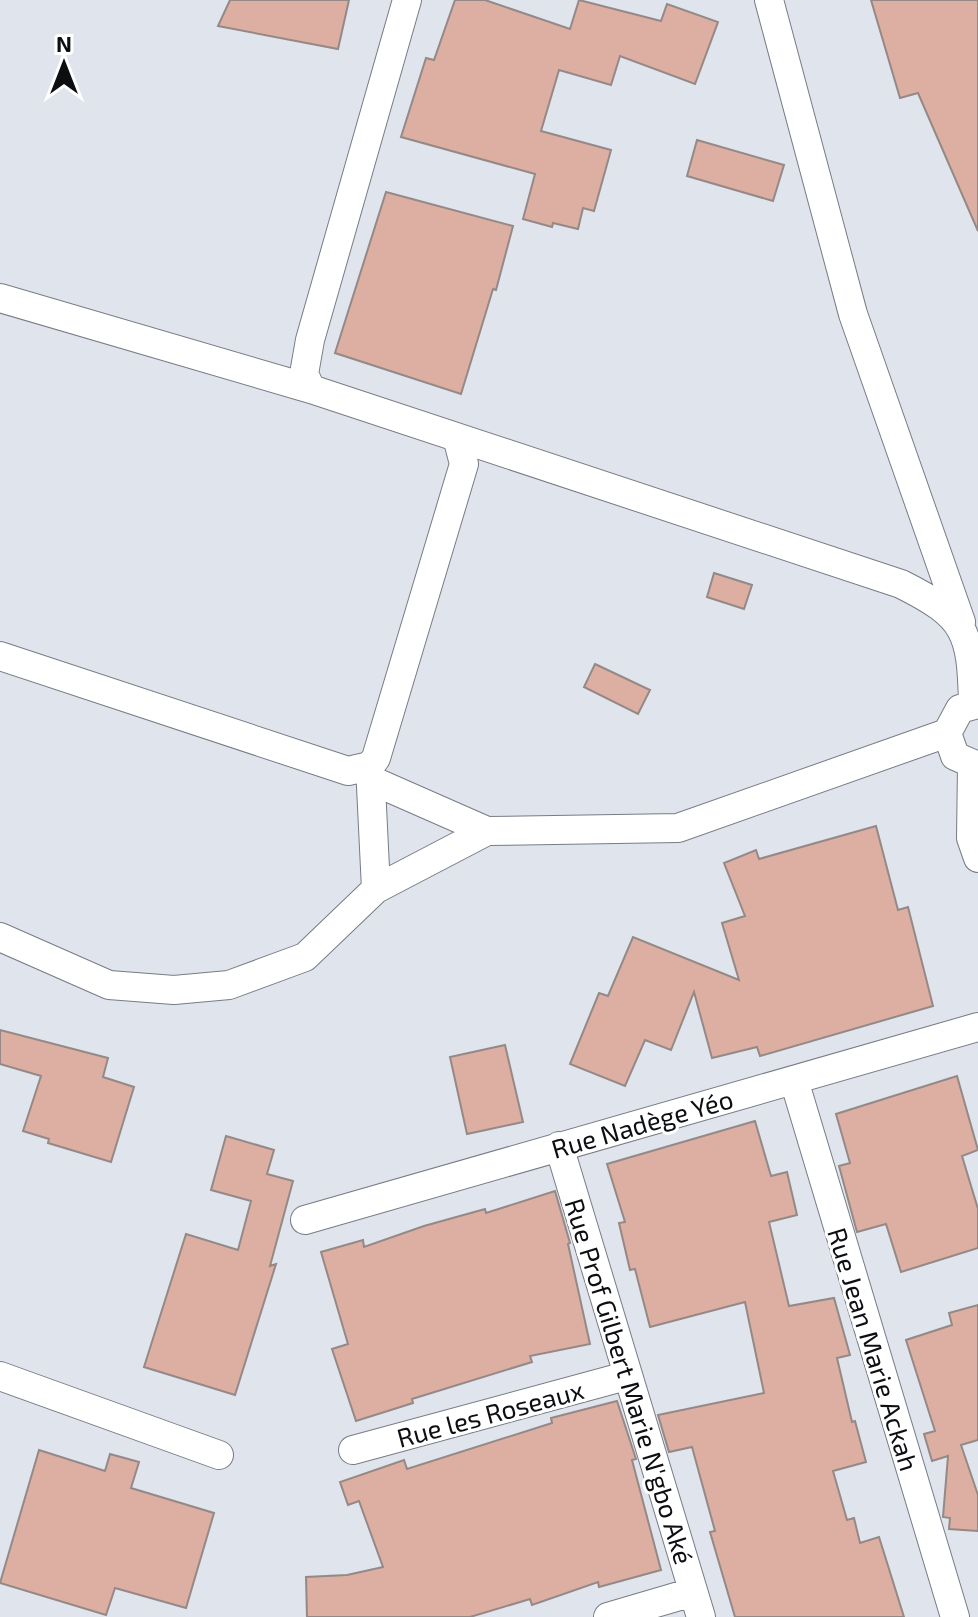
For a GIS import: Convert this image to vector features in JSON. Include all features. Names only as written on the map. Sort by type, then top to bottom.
[{"type":"street","points":[[311,389],[304,374],[310,340],[407,0]]},
{"type":"street","points":[[0,937],[109,985],[174,990],[229,985],[305,957],[376,889],[487,831],[678,828],[947,733],[960,709],[975,704],[971,653],[853,314],[769,0]]},
{"type":"street","points":[[0,298],[311,389],[445,433],[458,441],[901,584],[940,603],[964,631]]},
{"type":"street","points":[[376,889],[371,773],[464,464],[458,441]]},
{"type":"street","points":[[0,656],[348,771],[371,773],[487,831]]},
{"type":"street","points":[[947,733],[955,756],[975,766],[971,838],[978,858]]},
{"type":"street","name":"Rue Nadège Yéo","points":[[305,1220],[978,1027]]},
{"type":"street","name":"Rue Jean Marie Ackah","points":[[794,1080],[961,1607]]},
{"type":"street","name":"Rue Prof Gilbert Marie N'gbo Aké","points":[[559,1146],[697,1605]]},
{"type":"street","points":[[0,1376],[219,1455]]},
{"type":"street","name":"Rue les Roseaux","points":[[353,1450],[626,1376]]},
{"type":"street","points":[[608,1617],[697,1605]]},
{"type":"building","points":[[230,0],[349,0],[338,49],[218,26]]},
{"type":"building","points":[[455,0],[485,0],[570,29],[579,0],[661,21],[667,4],[718,22],[695,84],[620,56],[611,85],[559,70],[541,131],[611,150],[594,211],[583,208],[578,229],[553,223],[552,227],[523,219],[535,174],[401,137],[426,58],[434,60]]},
{"type":"building","points":[[871,0],[978,0],[978,231],[918,93],[900,98]]},
{"type":"building","points":[[697,140],[784,165],[773,201],[687,176]]},
{"type":"building","points":[[386,192],[513,226],[496,290],[493,289],[461,394],[335,353]]},
{"type":"building","points":[[714,573],[752,585],[744,609],[707,597]]},
{"type":"building","points":[[595,664],[650,690],[638,714],[584,687]]},
{"type":"building","points":[[876,826],[898,910],[908,907],[933,1006],[760,1056],[757,1047],[712,1058],[694,992],[671,1050],[645,1040],[625,1086],[570,1064],[599,993],[608,996],[633,937],[739,980],[722,923],[745,916],[724,863],[756,850],[759,859]]},
{"type":"building","points":[[0,1030],[108,1058],[103,1077],[134,1087],[111,1162],[48,1143],[49,1139],[23,1131],[41,1076],[0,1064]]},
{"type":"building","points":[[505,1045],[523,1122],[467,1134],[450,1057]]},
{"type":"building","points":[[957,1076],[978,1150],[962,1156],[978,1209],[978,1248],[901,1272],[886,1224],[857,1232],[839,1166],[850,1163],[836,1114]]},
{"type":"building","points":[[755,1121],[771,1176],[787,1172],[797,1215],[769,1222],[789,1306],[834,1298],[850,1355],[837,1358],[852,1422],[855,1421],[866,1462],[833,1471],[847,1520],[854,1518],[860,1543],[879,1537],[904,1617],[735,1617],[710,1532],[715,1531],[692,1447],[669,1452],[658,1415],[764,1393],[745,1302],[650,1327],[635,1269],[630,1270],[619,1223],[625,1222],[607,1164]]},
{"type":"building","points":[[226,1136],[274,1150],[267,1174],[293,1181],[270,1266],[276,1264],[235,1395],[144,1367],[186,1234],[238,1250],[251,1201],[211,1190]]},
{"type":"building","points":[[555,1191],[570,1243],[590,1344],[530,1356],[532,1362],[412,1399],[413,1403],[356,1421],[332,1349],[348,1344],[321,1252],[363,1240],[364,1247],[424,1226],[485,1209],[486,1213]]},
{"type":"building","points":[[978,1305],[978,1440],[961,1445],[978,1495],[978,1531],[949,1529],[950,1518],[943,1517],[948,1456],[932,1461],[924,1434],[935,1431],[906,1340],[952,1325],[949,1313]]},
{"type":"building","points":[[617,1401],[636,1459],[632,1460],[661,1570],[599,1587],[598,1582],[532,1605],[530,1599],[470,1617],[307,1617],[306,1577],[347,1575],[383,1567],[359,1501],[348,1505],[340,1482],[404,1460],[407,1469],[552,1423],[551,1418]]},
{"type":"building","points":[[39,1450],[105,1471],[110,1454],[139,1462],[131,1488],[214,1513],[186,1608],[115,1588],[106,1615],[0,1583]]}]
